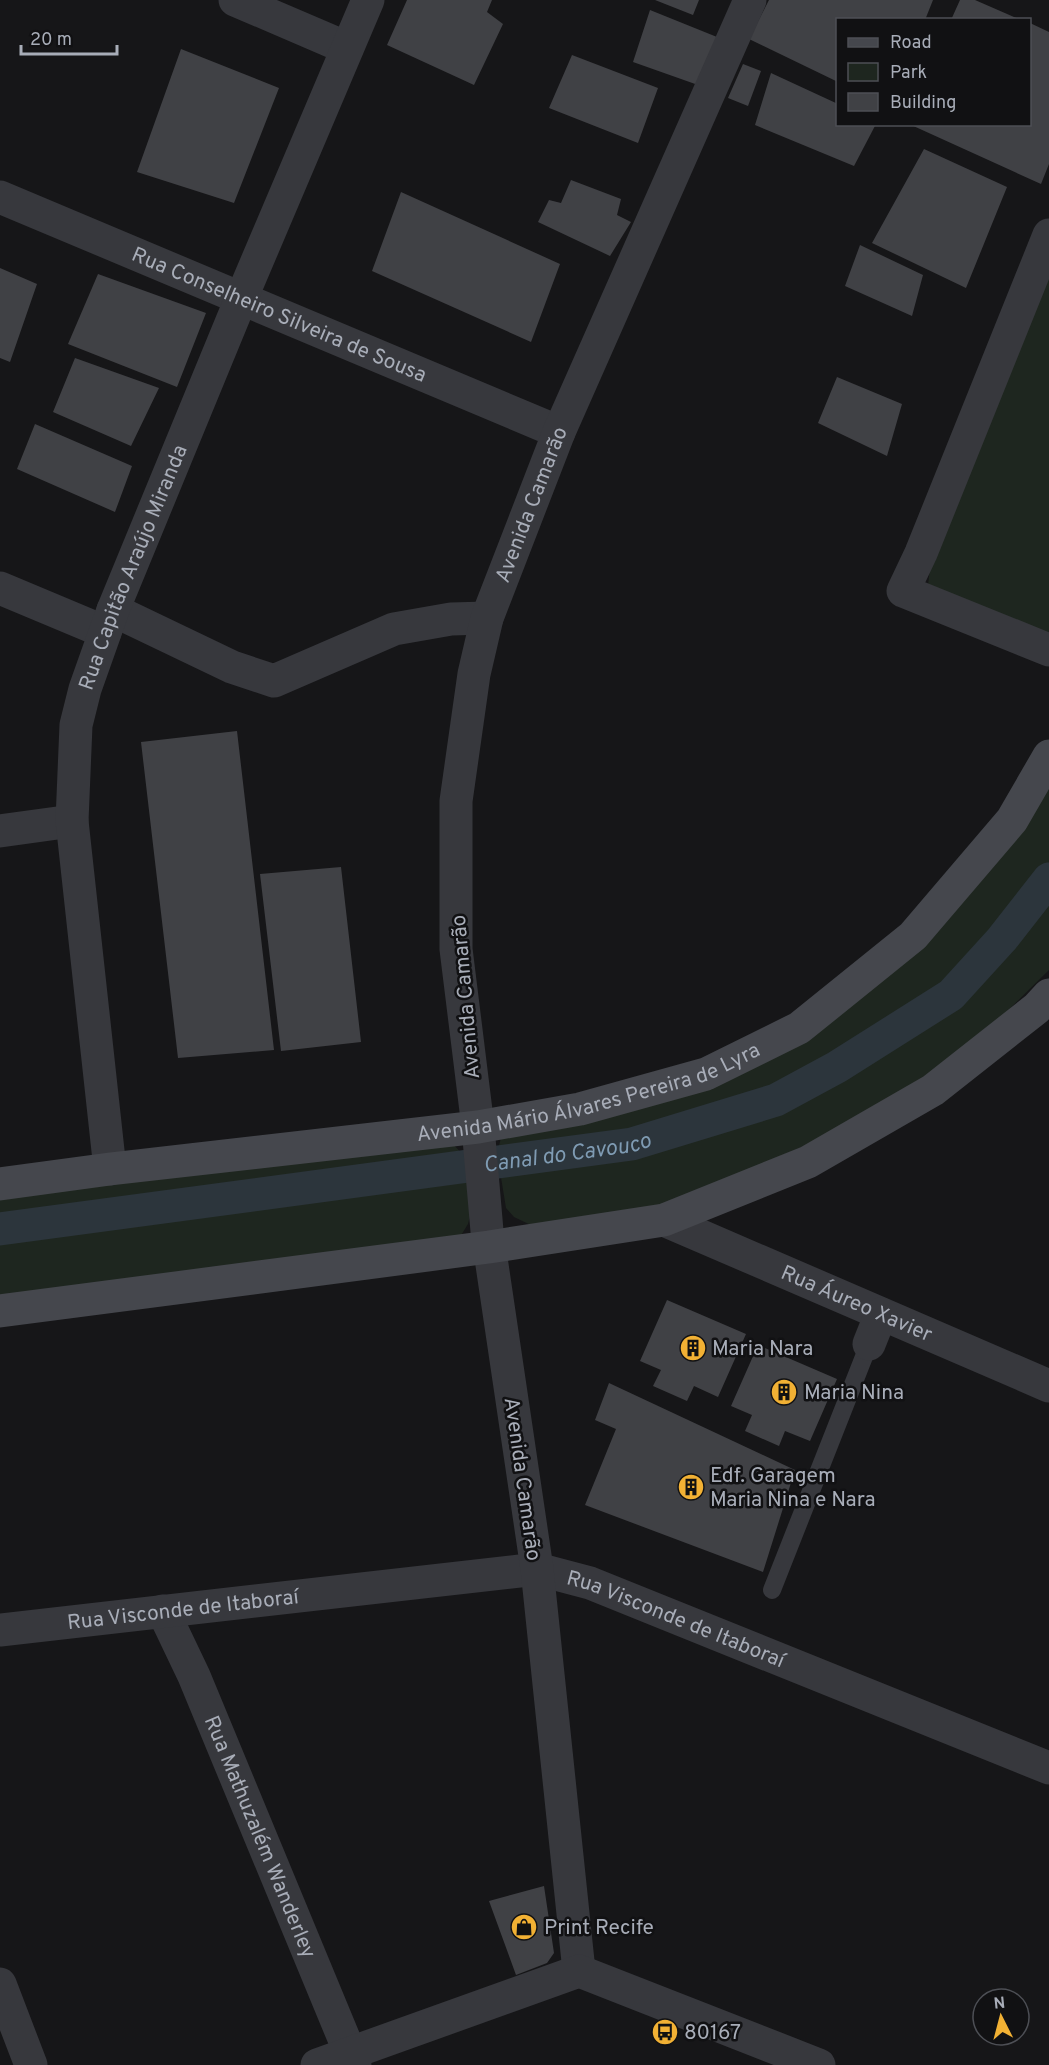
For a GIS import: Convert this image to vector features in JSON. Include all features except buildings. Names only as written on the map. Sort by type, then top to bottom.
[{"type":"street","points":[[235,0],[348,48]]},
{"type":"street","name":"Rua Capitão Araújo Miranda","points":[[110,1169],[72,821],[76,725],[85,689],[109,621],[241,299],[368,0]]},
{"type":"street","name":"Avenida Camarão","points":[[579,1971],[537,1569],[488,1239],[479,1136],[456,949],[456,801],[474,674],[487,618],[559,432],[750,0]]},
{"type":"street","name":"Rua Conselheiro Silveira de Sousa","points":[[0,197],[559,432]]},
{"type":"street","points":[[1049,235],[921,553],[903,591],[1049,650]]},
{"type":"street","points":[[0,588],[109,621],[274,681],[394,629],[451,619],[487,618]]},
{"type":"street","name":"Avenida Mário Álvares Pereira de Lyra","points":[[0,1184],[110,1169],[479,1136],[706,1074],[799,1028],[913,936],[1012,820],[1049,756]]},
{"type":"street","points":[[0,831],[72,821]]},
{"type":"street","points":[[0,1311],[488,1239],[664,1220],[808,1162],[933,1090],[1045,1005]]},
{"type":"street","name":"Rua Áureo Xavier","points":[[664,1220],[1049,1386]]},
{"type":"street","points":[[869,1344],[881,1314]]},
{"type":"street","name":"Rua Visconde de Itaboraí","points":[[0,1630],[537,1569],[590,1583],[1049,1768]]},
{"type":"street","name":"Rua Mathuzalém Wanderley","points":[[163,1611],[194,1676],[353,2059]]},
{"type":"street","points":[[317,2065],[353,2059],[579,1971],[819,2065]]},
{"type":"street","points":[[0,1984],[31,2065]]},
{"type":"lane","points":[[772,1590],[869,1344]]},
{"type":"green space","points":[[1049,271],[1049,652],[928,586],[931,557]]},
{"type":"green space","points":[[1049,767],[1049,970],[975,1043],[884,1111],[646,1215],[535,1227],[514,1217],[506,1208],[497,1153],[501,1138],[814,1024]]},
{"type":"green space","points":[[454,1145],[464,1156],[472,1208],[468,1224],[460,1237],[0,1301],[0,1191]]},
{"type":"waterway","name":"Canal do Cavouco","points":[[0,1229],[632,1144],[776,1100],[837,1067],[951,995],[1002,939],[1049,879]]},
{"type":"place","name":"Maria Nara","points":[[693,1348]]},
{"type":"place","name":"Maria Nina","points":[[784,1392]]},
{"type":"place","name":"Edf. Garagem Maria Nina e Nara","points":[[691,1487]]},
{"type":"place","name":"Print Recife","points":[[524,1927]]},
{"type":"place","name":"80167","points":[[665,2032]]}]
